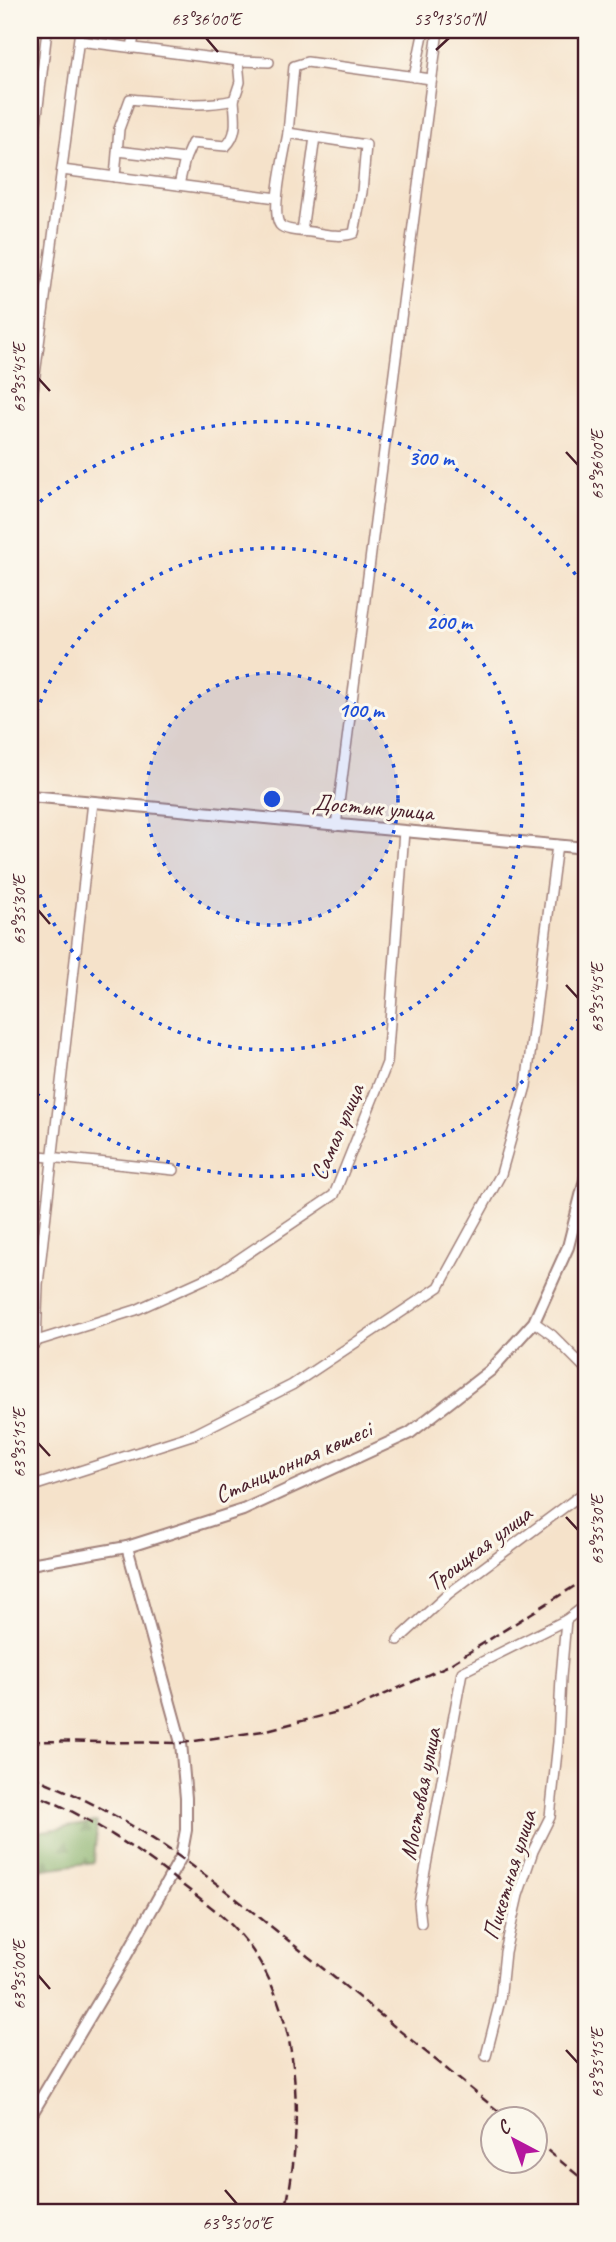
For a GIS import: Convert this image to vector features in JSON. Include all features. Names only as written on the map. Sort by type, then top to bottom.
[{"type":"street","points":[[30,174],[47,30]]},
{"type":"street","points":[[30,413],[80,30]]},
{"type":"street","points":[[132,48],[135,30]]},
{"type":"street","points":[[414,77],[424,30]]},
{"type":"street","points":[[336,826],[438,30]]},
{"type":"street","points":[[79,41],[238,61],[269,62]]},
{"type":"street","points":[[179,185],[192,143],[226,146],[233,139],[234,100],[240,82],[238,61]]},
{"type":"street","points":[[288,133],[366,145],[362,192],[354,233],[347,236],[283,228],[279,224],[278,198],[288,133],[294,66],[307,62],[431,79]]},
{"type":"street","points":[[115,177],[119,130],[130,99],[185,103],[221,103],[234,100]]},
{"type":"street","points":[[302,231],[315,137]]},
{"type":"street","points":[[118,151],[185,159]]},
{"type":"street","points":[[62,170],[278,198]]},
{"type":"street","name":"Достык улица","points":[[30,796],[586,848]]},
{"type":"street","points":[[33,1343],[93,802]]},
{"type":"street","name":"Самал улица","points":[[33,1343],[136,1310],[220,1272],[334,1195],[387,1063],[404,831]]},
{"type":"street","points":[[30,1487],[194,1434],[292,1385],[439,1287],[501,1174],[526,1086],[557,845]]},
{"type":"street","points":[[30,1155],[174,1170]]},
{"type":"street","name":"Станционная көшесі","points":[[30,1563],[127,1547],[243,1510],[410,1433],[491,1370],[534,1322],[568,1247],[586,1176]]},
{"type":"street","points":[[534,1322],[552,1335],[586,1369]]},
{"type":"street","points":[[574,1356],[586,1354]]},
{"type":"street","name":"Троицкая улица","points":[[398,1640],[448,1594],[586,1491]]},
{"type":"street","points":[[30,2117],[172,1877],[183,1848],[186,1798],[181,1743],[127,1547]]},
{"type":"street","points":[[566,1620],[586,1605]]},
{"type":"street","name":"Мостовая улица","points":[[421,1923],[419,1903],[462,1672],[566,1620]]},
{"type":"street","name":"Пикетная улица","points":[[486,2056],[500,2001],[505,1952],[518,1895],[533,1851],[550,1817],[566,1620]]},
{"type":"green space","points":[[97,1822],[94,1862],[30,1871],[30,1833]]},
{"type":"railway","points":[[30,1741],[181,1743],[263,1731],[357,1707],[447,1666],[586,1579]]},
{"type":"railway","points":[[30,1776],[107,1812],[178,1855],[244,1905],[492,2106]]},
{"type":"railway","points":[[30,1792],[85,1819],[155,1864],[221,1916],[236,1930],[258,1959],[274,1991],[286,2027],[293,2064],[295,2140],[285,2212]]},
{"type":"railway","points":[[550,2152],[586,2182]]}]
